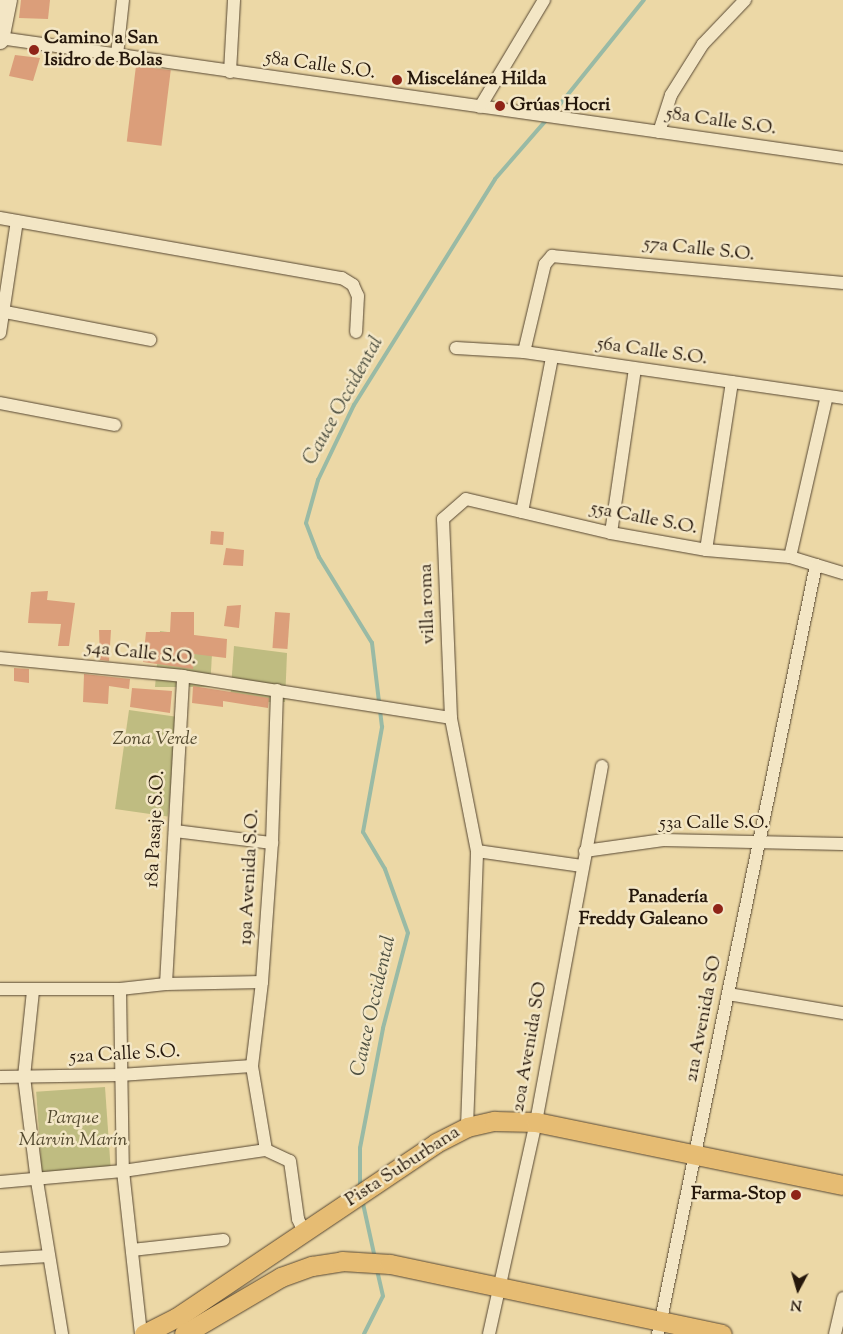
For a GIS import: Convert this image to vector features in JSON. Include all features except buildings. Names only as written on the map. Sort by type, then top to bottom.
[{"type":"main road","name":"Pista Suburbana","points":[[142,1334],[176,1318],[379,1181],[467,1126],[494,1121],[536,1122],[843,1185]]},
{"type":"main road","points":[[184,1334],[281,1277],[312,1266],[342,1261],[390,1264],[500,1286],[659,1328],[722,1334]]},
{"type":"street","points":[[0,39],[8,0]]},
{"type":"street","points":[[116,55],[123,0]]},
{"type":"street","points":[[230,72],[234,0]]},
{"type":"street","points":[[480,107],[544,0]]},
{"type":"street","points":[[659,132],[671,95],[703,44],[745,0]]},
{"type":"street","name":"58a Calle S.O.","points":[[0,39],[843,158]]},
{"type":"street","points":[[0,218],[342,278],[353,285],[358,296],[356,332]]},
{"type":"street","points":[[0,333],[17,221]]},
{"type":"street","name":"57a Calle S.O.","points":[[524,352],[545,264],[552,256],[843,283]]},
{"type":"street","points":[[2,311],[150,340]]},
{"type":"street","name":"56a Calle S.O.","points":[[456,348],[524,352],[843,398]]},
{"type":"street","points":[[522,512],[552,357]]},
{"type":"street","points":[[611,533],[635,369]]},
{"type":"street","points":[[706,550],[732,382]]},
{"type":"street","points":[[790,556],[827,396]]},
{"type":"street","points":[[0,403],[115,426]]},
{"type":"street","name":"55a Calle S.O.","points":[[466,499],[611,533],[706,550],[790,556],[843,573]]},
{"type":"street","name":"villa roma","points":[[466,499],[443,520],[451,718],[477,851],[467,1126]]},
{"type":"street","name":"21a Avenida SO","points":[[659,1328],[816,564]]},
{"type":"street","name":"54a Calle S.O.","points":[[0,658],[183,676],[277,690]]},
{"type":"street","name":"18a Pasaje S.O.","points":[[166,984],[183,676]]},
{"type":"street","points":[[277,690],[451,718]]},
{"type":"street","name":"19a Avenida S.O.","points":[[266,1150],[252,1066],[262,982],[272,843],[277,690]]},
{"type":"street","name":"20a Avenida SO","points":[[489,1334],[536,1122],[602,766]]},
{"type":"street","points":[[175,831],[272,843]]},
{"type":"street","name":"53a Calle S.O.","points":[[585,851],[663,840],[843,844]]},
{"type":"street","points":[[477,851],[582,866]]},
{"type":"street","points":[[0,989],[33,991],[120,989],[166,984],[262,982]]},
{"type":"street","points":[[120,989],[123,1171],[142,1334]]},
{"type":"street","points":[[33,991],[24,1078],[37,1181],[62,1334]]},
{"type":"street","points":[[728,994],[843,1013]]},
{"type":"street","name":"52a Calle S.O.","points":[[0,1077],[120,1075],[252,1066]]},
{"type":"street","points":[[0,1182],[37,1181],[123,1171],[266,1150],[290,1161],[298,1219],[304,1232]]},
{"type":"street","points":[[132,1250],[223,1240]]},
{"type":"street","points":[[0,1259],[49,1256]]},
{"type":"street","points":[[835,1334],[843,1298]]},
{"type":"green space","name":"Zona Verde","points":[[160,631],[213,638],[210,687],[155,687]]},
{"type":"green space","name":"Zona Verde","points":[[234,646],[287,653],[285,702],[230,702]]},
{"type":"green space","points":[[129,710],[181,717],[168,816],[115,809]]},
{"type":"green space","name":"Parque Marvin Marín","points":[[105,1087],[111,1168],[42,1173],[36,1092]]},
{"type":"waterway","name":"Cauce Occidental","points":[[553,113],[644,0]]},
{"type":"waterway","name":"Cauce Occidental","points":[[360,1187],[360,1148],[383,1028],[408,933],[385,869],[363,832],[382,727],[372,643],[319,557],[306,523],[318,480],[354,405],[495,179],[548,118]]},
{"type":"waterway","name":"Cauce Occidental","points":[[362,1199],[375,1258]]},
{"type":"waterway","name":"Cauce Occidental","points":[[364,1334],[383,1296],[377,1270]]},
{"type":"place","name":"Camino a San Isidro de Bolas","points":[[34,50]]},
{"type":"place","name":"Miscelánea Hilda","points":[[397,80]]},
{"type":"place","name":"Grúas Hocri","points":[[500,106]]},
{"type":"place","name":"Panadería Freddy Galeano","points":[[718,909]]},
{"type":"place","name":"Farma-Stop","points":[[796,1195]]}]
